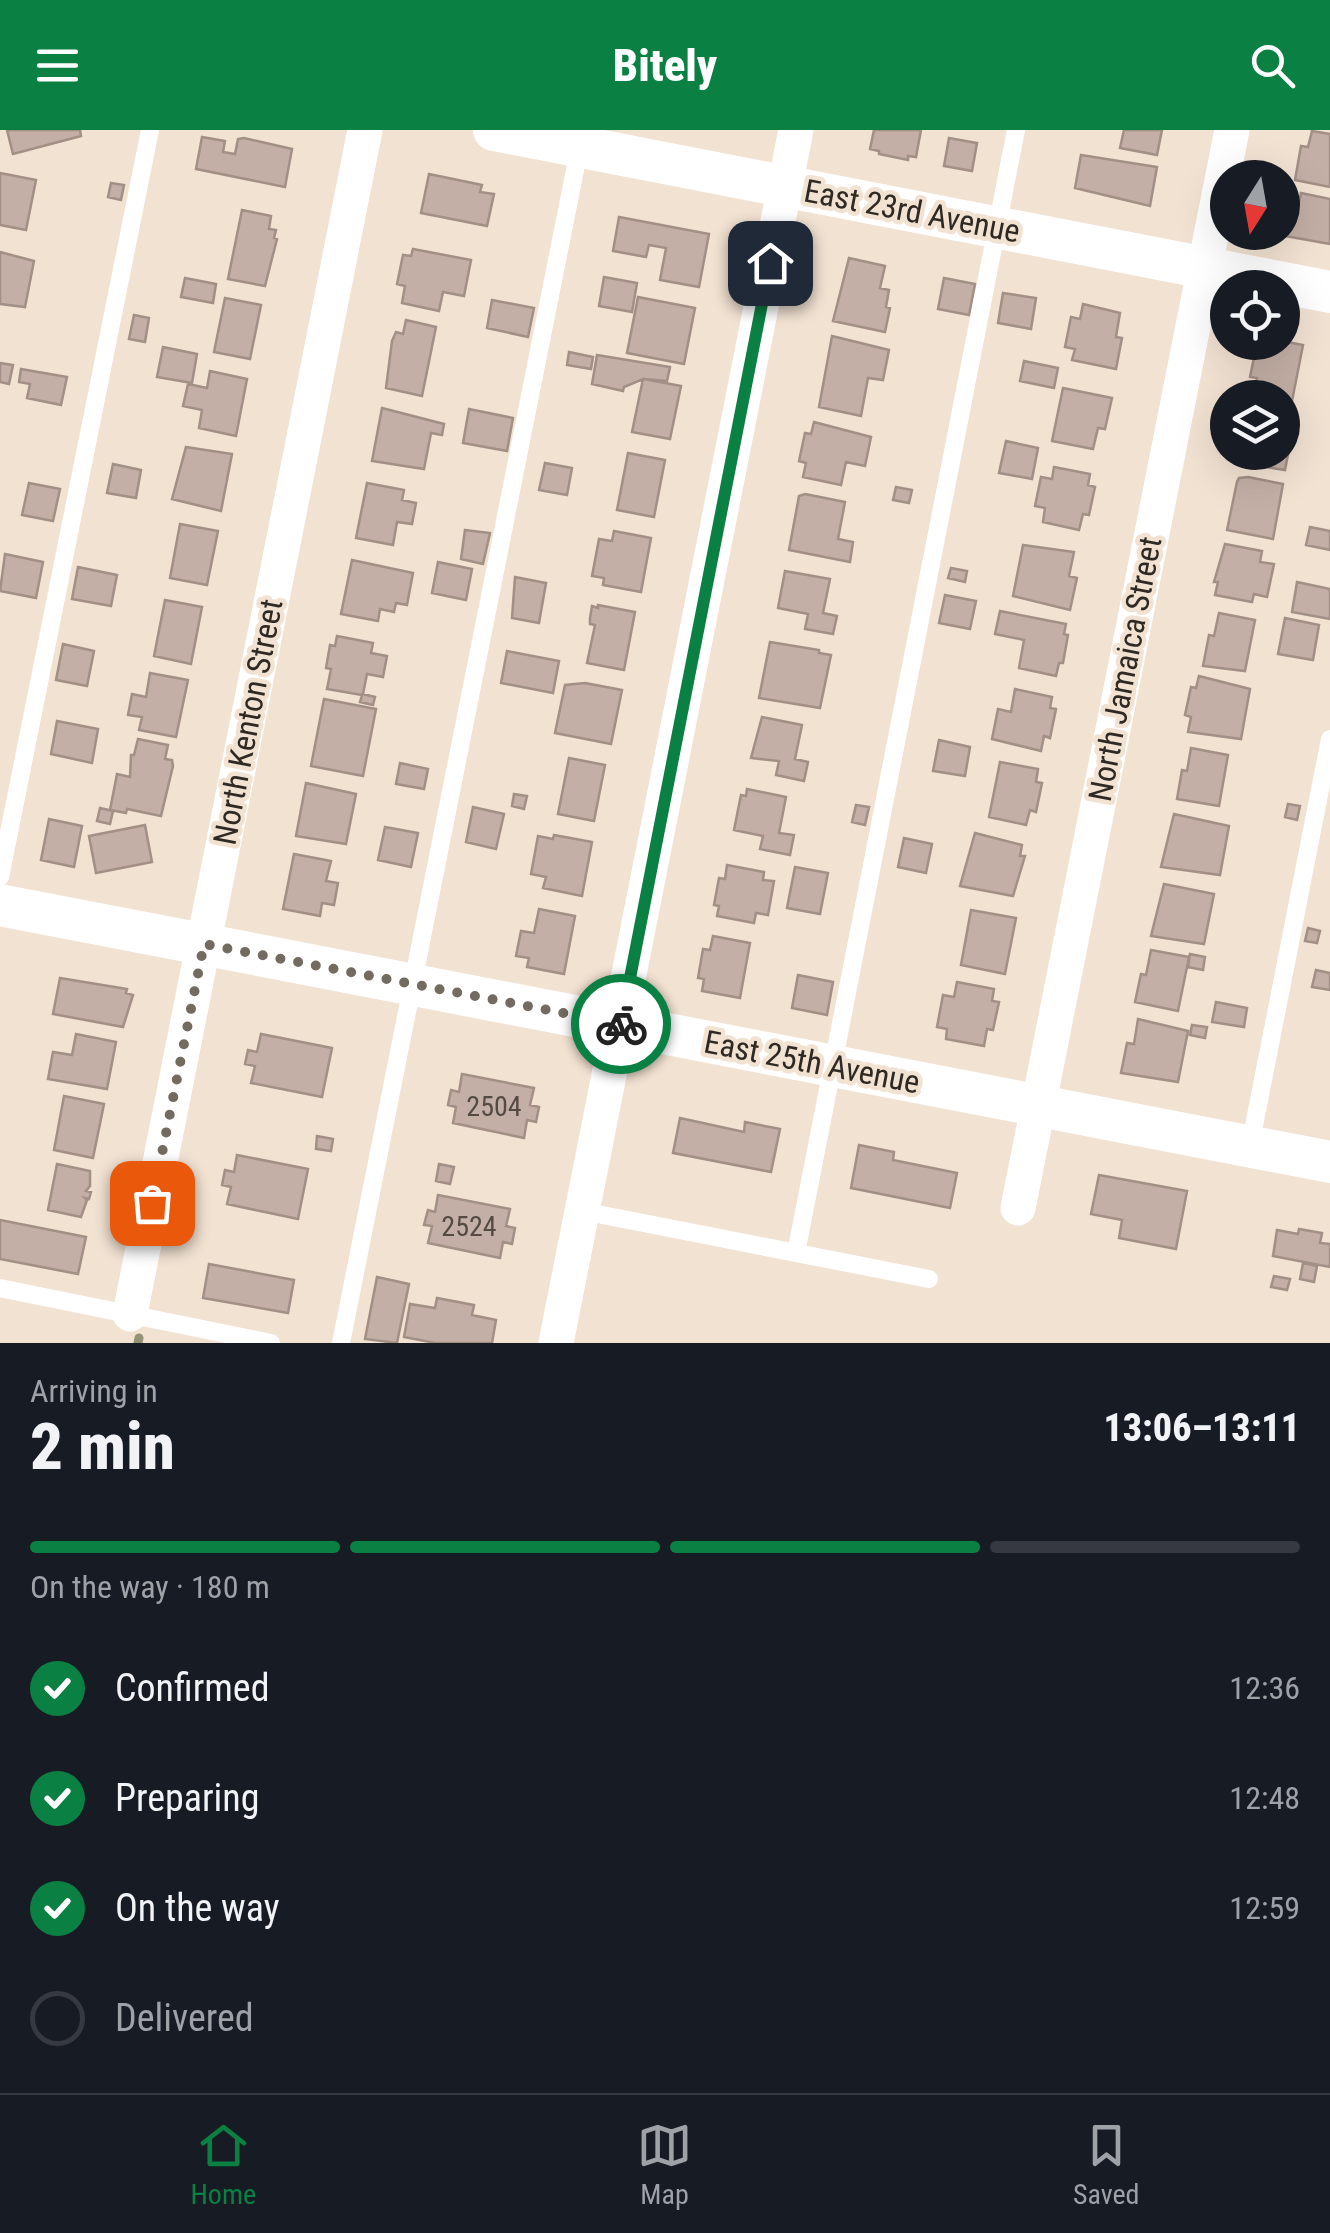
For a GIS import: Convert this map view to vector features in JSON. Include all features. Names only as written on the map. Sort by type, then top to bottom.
[{"type":"street","name":"North Kenton Street","points":[[130,1314],[365,130]]},
{"type":"street","name":"East 23rd Avenue","points":[[494,130],[582,138],[785,186],[1330,292]]},
{"type":"street","points":[[556,1343],[796,130]]},
{"type":"street","name":"North Jamaica Street","points":[[1018,1208],[1232,130]]},
{"type":"street","name":"East 25th Avenue","points":[[0,905],[1330,1162]]},
{"type":"lane","points":[[0,876],[150,130]]},
{"type":"lane","points":[[796,1253],[1016,130]]},
{"type":"lane","points":[[341,1343],[582,138]]},
{"type":"lane","points":[[1250,1146],[1330,739]]},
{"type":"lane","points":[[582,1212],[929,1279]]},
{"type":"lane","points":[[0,1288],[271,1343]]},
{"type":"building","points":[[7,130],[80,130],[81,136],[13,154]]},
{"type":"building","points":[[874,130],[921,130],[916,157],[908,156],[908,160],[870,149]]},
{"type":"building","points":[[1124,130],[1162,130],[1157,155],[1120,148]]},
{"type":"building","points":[[1312,131],[1330,134],[1330,187],[1300,181],[1301,146],[1308,147]]},
{"type":"building","points":[[202,137],[225,141],[223,152],[235,154],[238,139],[244,138],[292,149],[285,187],[196,169]]},
{"type":"building","points":[[949,138],[977,143],[972,171],[944,166]]},
{"type":"building","points":[[1081,155],[1157,167],[1150,206],[1075,188]]},
{"type":"building","points":[[0,173],[36,180],[26,230],[0,225]]},
{"type":"building","points":[[429,174],[482,185],[480,192],[494,194],[487,226],[421,213]]},
{"type":"building","points":[[111,183],[124,185],[121,200],[108,197]]},
{"type":"building","points":[[1301,193],[1330,199],[1330,244],[1300,239]]},
{"type":"building","points":[[242,210],[271,216],[269,229],[276,230],[265,286],[228,279]]},
{"type":"building","points":[[619,217],[709,234],[699,287],[660,280],[666,248],[649,245],[646,257],[613,251]]},
{"type":"building","points":[[413,249],[471,260],[464,296],[443,292],[439,311],[402,303],[405,286],[397,284],[403,255],[411,256]]},
{"type":"building","points":[[0,252],[34,261],[25,307],[0,304]]},
{"type":"building","points":[[849,258],[885,266],[880,288],[889,290],[886,307],[890,308],[885,332],[833,321]]},
{"type":"building","points":[[604,277],[637,283],[632,312],[599,306]]},
{"type":"building","points":[[185,278],[216,284],[213,303],[181,297]]},
{"type":"building","points":[[944,278],[975,284],[969,315],[938,309]]},
{"type":"building","points":[[1003,293],[1036,298],[1031,329],[998,323]]},
{"type":"building","points":[[638,297],[695,308],[684,364],[627,353]]},
{"type":"building","points":[[225,298],[261,305],[250,359],[214,352]]},
{"type":"building","points":[[492,300],[534,308],[528,337],[487,328]]},
{"type":"building","points":[[1083,304],[1120,313],[1116,337],[1122,338],[1116,369],[1072,360],[1075,349],[1065,347],[1071,317],[1080,319]]},
{"type":"building","points":[[134,315],[149,318],[145,342],[129,339]]},
{"type":"building","points":[[406,320],[436,327],[422,396],[386,388],[392,341],[396,332],[403,334]]},
{"type":"building","points":[[832,336],[889,350],[883,380],[868,378],[861,416],[819,407]]},
{"type":"building","points":[[1300,344],[1303,345],[1296,380],[1250,377],[1254,360],[1300,360]]},
{"type":"building","points":[[163,347],[197,354],[192,383],[157,377]]},
{"type":"building","points":[[569,352],[593,357],[591,369],[567,365]]},
{"type":"building","points":[[597,355],[670,367],[667,381],[644,379],[681,386],[670,439],[632,432],[643,379],[623,391],[592,384]]},
{"type":"building","points":[[1024,361],[1058,368],[1054,388],[1020,381]]},
{"type":"building","points":[[0,363],[13,365],[9,384],[0,382]]},
{"type":"building","points":[[21,369],[67,377],[61,405],[27,398],[30,384],[19,382]]},
{"type":"building","points":[[210,371],[247,379],[236,436],[199,428],[202,410],[183,406],[188,384],[207,388]]},
{"type":"building","points":[[1063,388],[1112,398],[1105,429],[1098,428],[1093,449],[1052,441]]},
{"type":"building","points":[[382,408],[444,424],[442,435],[431,433],[424,469],[372,461]]},
{"type":"building","points":[[469,409],[513,418],[507,451],[463,443]]},
{"type":"building","points":[[814,422],[871,437],[865,466],[846,462],[841,485],[803,477],[806,463],[799,461],[805,433],[811,434]]},
{"type":"building","points":[[1006,441],[1038,448],[1032,479],[999,473]]},
{"type":"building","points":[[186,447],[232,454],[221,511],[172,499]]},
{"type":"building","points":[[628,453],[665,460],[654,517],[617,510]]},
{"type":"building","points":[[545,463],[572,468],[567,495],[539,490]]},
{"type":"building","points":[[113,464],[141,470],[136,498],[107,493]]},
{"type":"building","points":[[1054,467],[1090,474],[1088,485],[1095,487],[1089,515],[1083,514],[1079,530],[1043,522],[1045,508],[1035,506],[1041,477],[1052,479]]},
{"type":"building","points":[[1248,477],[1283,484],[1273,539],[1227,530],[1237,482]]},
{"type":"building","points":[[29,483],[60,489],[53,521],[22,515]]},
{"type":"building","points":[[367,483],[404,490],[402,500],[416,503],[412,524],[397,522],[393,545],[356,538]]},
{"type":"building","points":[[896,487],[912,490],[909,503],[893,500]]},
{"type":"building","points":[[799,496],[845,502],[838,539],[853,542],[850,562],[789,550]]},
{"type":"building","points":[[180,524],[218,531],[207,585],[170,578]]},
{"type":"building","points":[[1310,527],[1330,531],[1330,550],[1306,545]]},
{"type":"building","points":[[465,530],[490,533],[483,564],[461,559]]},
{"type":"building","points":[[614,531],[651,538],[641,592],[603,585],[604,578],[592,576],[599,539],[612,541]]},
{"type":"building","points":[[1225,544],[1262,551],[1260,562],[1274,564],[1267,597],[1254,594],[1252,602],[1215,595],[1218,582],[1214,582]]},
{"type":"building","points":[[1023,545],[1074,552],[1069,576],[1077,578],[1070,610],[1013,596]]},
{"type":"building","points":[[5,554],[43,562],[36,598],[0,591]]},
{"type":"building","points":[[352,560],[413,573],[407,605],[396,603],[394,612],[380,609],[378,621],[341,614]]},
{"type":"building","points":[[438,562],[472,569],[466,600],[432,593]]},
{"type":"building","points":[[78,567],[117,575],[111,606],[72,599]]},
{"type":"building","points":[[951,568],[967,571],[965,582],[948,578]]},
{"type":"building","points":[[785,571],[830,579],[823,613],[837,616],[833,634],[805,629],[808,614],[778,608]]},
{"type":"building","points":[[515,577],[546,583],[539,623],[512,618]]},
{"type":"building","points":[[1297,582],[1330,589],[1330,619],[1292,612]]},
{"type":"building","points":[[945,595],[976,601],[970,629],[939,623]]},
{"type":"building","points":[[165,600],[202,607],[191,664],[154,656]]},
{"type":"building","points":[[592,606],[635,612],[624,670],[587,663],[595,625],[590,624]]},
{"type":"building","points":[[1000,611],[1066,624],[1063,663],[1059,663],[1056,676],[1019,668],[1024,640],[995,634]]},
{"type":"building","points":[[1219,613],[1255,620],[1245,671],[1203,666],[1209,635],[1214,636]]},
{"type":"building","points":[[1285,618],[1319,625],[1313,660],[1278,654]]},
{"type":"building","points":[[337,636],[373,643],[371,653],[387,656],[383,677],[367,674],[363,694],[375,697],[373,705],[360,702],[362,695],[327,689],[330,645],[335,646]]},
{"type":"building","points":[[770,642],[831,655],[820,708],[759,698]]},
{"type":"building","points":[[63,644],[94,651],[87,686],[56,680]]},
{"type":"building","points":[[507,651],[559,661],[553,693],[501,683]]},
{"type":"building","points":[[150,673],[188,680],[176,737],[139,730],[142,717],[128,715],[132,694],[146,697]]},
{"type":"building","points":[[1199,676],[1250,689],[1241,739],[1188,732],[1191,717],[1185,715],[1191,687],[1196,688]]},
{"type":"building","points":[[585,683],[622,690],[611,744],[555,733],[565,685]]},
{"type":"building","points":[[1015,689],[1052,697],[1050,708],[1056,709],[1050,738],[1044,736],[1041,751],[992,739],[998,709],[1011,712]]},
{"type":"building","points":[[324,699],[376,709],[363,776],[311,766]]},
{"type":"building","points":[[762,717],[802,725],[795,759],[808,762],[804,781],[776,775],[779,761],[751,758]]},
{"type":"building","points":[[57,721],[98,729],[92,763],[51,754]]},
{"type":"building","points":[[138,739],[168,745],[165,759],[172,760],[173,766],[161,816],[110,810],[117,774],[130,777],[131,755]]},
{"type":"building","points":[[939,740],[970,747],[965,776],[933,771]]},
{"type":"building","points":[[1191,748],[1228,755],[1219,806],[1177,799]]},
{"type":"building","points":[[569,758],[605,765],[594,821],[558,814]]},
{"type":"building","points":[[1000,762],[1038,769],[1036,782],[1042,783],[1036,812],[1030,810],[1026,825],[989,817]]},
{"type":"building","points":[[400,763],[428,769],[424,789],[396,784]]},
{"type":"building","points":[[306,783],[356,794],[346,844],[296,836]]},
{"type":"building","points":[[747,789],[786,797],[779,833],[794,835],[790,855],[760,849],[763,836],[734,830],[741,795],[746,796]]},
{"type":"building","points":[[514,794],[527,796],[524,809],[512,806]]},
{"type":"building","points":[[1288,804],[1300,806],[1297,820],[1285,817]]},
{"type":"building","points":[[856,805],[869,807],[865,825],[852,822]]},
{"type":"building","points":[[473,807],[504,814],[496,849],[466,842]]},
{"type":"building","points":[[100,808],[113,811],[110,824],[97,821]]},
{"type":"building","points":[[1174,814],[1229,826],[1220,875],[1161,867]]},
{"type":"building","points":[[49,819],[82,826],[74,867],[41,860]]},
{"type":"building","points":[[145,825],[152,862],[96,873],[89,836]]},
{"type":"building","points":[[385,827],[418,833],[411,867],[378,860]]},
{"type":"building","points":[[975,833],[1022,845],[1020,856],[1025,856],[1013,896],[960,886]]},
{"type":"building","points":[[554,835],[592,842],[582,896],[543,888],[546,877],[531,874],[538,836],[553,839]]},
{"type":"building","points":[[904,838],[932,844],[926,873],[898,867]]},
{"type":"building","points":[[294,854],[331,861],[326,881],[338,883],[334,905],[322,903],[320,916],[283,909]]},
{"type":"building","points":[[727,865],[764,872],[763,880],[774,881],[768,915],[756,913],[754,923],[717,916],[719,906],[714,905],[719,878],[725,879]]},
{"type":"building","points":[[795,867],[828,873],[820,914],[787,908]]},
{"type":"building","points":[[1164,884],[1214,894],[1204,944],[1151,936]]},
{"type":"building","points":[[539,909],[575,916],[564,974],[527,967],[529,958],[516,956],[521,931],[534,933]]},
{"type":"building","points":[[971,910],[1016,918],[1005,974],[961,965]]},
{"type":"building","points":[[1308,928],[1320,931],[1317,943],[1305,941]]},
{"type":"building","points":[[713,936],[750,943],[740,998],[702,991],[704,979],[698,978],[703,949],[710,950]]},
{"type":"building","points":[[1151,950],[1189,957],[1178,1011],[1135,1002]]},
{"type":"building","points":[[1190,954],[1205,957],[1203,970],[1188,967]]},
{"type":"building","points":[[1316,970],[1330,973],[1330,990],[1312,987]]},
{"type":"building","points":[[798,975],[833,982],[827,1015],[792,1008]]},
{"type":"building","points":[[60,978],[127,989],[126,993],[133,995],[123,1027],[53,1014]]},
{"type":"building","points":[[957,982],[994,989],[992,1001],[999,1002],[993,1030],[987,1029],[984,1046],[946,1039],[947,1029],[937,1027],[943,995],[954,997]]},
{"type":"building","points":[[1216,1002],[1247,1008],[1244,1027],[1212,1022]]},
{"type":"building","points":[[1138,1019],[1188,1031],[1178,1082],[1121,1073],[1127,1043],[1134,1044]]},
{"type":"building","points":[[1192,1025],[1207,1027],[1205,1038],[1190,1035]]},
{"type":"building","points":[[76,1034],[116,1042],[107,1089],[48,1079],[53,1052],[72,1055]]},
{"type":"building","points":[[261,1034],[332,1048],[322,1097],[251,1083],[255,1066],[245,1064],[248,1050],[257,1052]]},
{"type":"building","points":[[462,1074],[534,1088],[530,1105],[539,1107],[536,1122],[527,1120],[524,1138],[453,1123],[456,1107],[448,1105],[451,1090],[459,1092]]},
{"type":"building","points":[[64,1096],[104,1104],[93,1158],[54,1150]]},
{"type":"building","points":[[680,1118],[744,1132],[745,1122],[780,1129],[771,1172],[673,1153]]},
{"type":"building","points":[[317,1136],[333,1139],[331,1151],[316,1149]]},
{"type":"building","points":[[859,1145],[894,1152],[893,1160],[957,1173],[950,1208],[851,1188]]},
{"type":"building","points":[[237,1155],[308,1169],[298,1219],[227,1204],[231,1187],[222,1185],[225,1170],[234,1172]]},
{"type":"building","points":[[57,1164],[90,1171],[86,1191],[91,1192],[89,1199],[85,1198],[81,1217],[48,1210]]},
{"type":"building","points":[[439,1164],[454,1167],[450,1184],[436,1181]]},
{"type":"building","points":[[1099,1175],[1187,1191],[1176,1249],[1119,1238],[1122,1220],[1091,1214]]},
{"type":"building","points":[[438,1195],[510,1209],[506,1226],[515,1228],[512,1244],[503,1242],[500,1258],[428,1243],[432,1226],[424,1225],[428,1210],[435,1212]]},
{"type":"building","points":[[0,1220],[86,1237],[78,1274],[0,1259]]},
{"type":"building","points":[[1299,1229],[1322,1233],[1320,1243],[1330,1244],[1330,1267],[1273,1256],[1277,1230],[1298,1234]]},
{"type":"building","points":[[1303,1263],[1317,1266],[1314,1282],[1300,1279]]},
{"type":"building","points":[[209,1264],[294,1280],[288,1313],[203,1298]]},
{"type":"building","points":[[1274,1276],[1290,1279],[1287,1290],[1271,1287]]},
{"type":"building","points":[[377,1277],[409,1284],[397,1343],[365,1339]]},
{"type":"building","points":[[437,1298],[474,1305],[472,1315],[496,1320],[492,1343],[435,1343],[404,1337],[410,1304],[435,1308]]},
{"type":"waterway","points":[[138,1343],[139,1338]]},
{"type":"way so far","points":[[152,1203],[204,944],[621,1024]]},
{"type":"route","points":[[621,1024],[770,263]]}]
